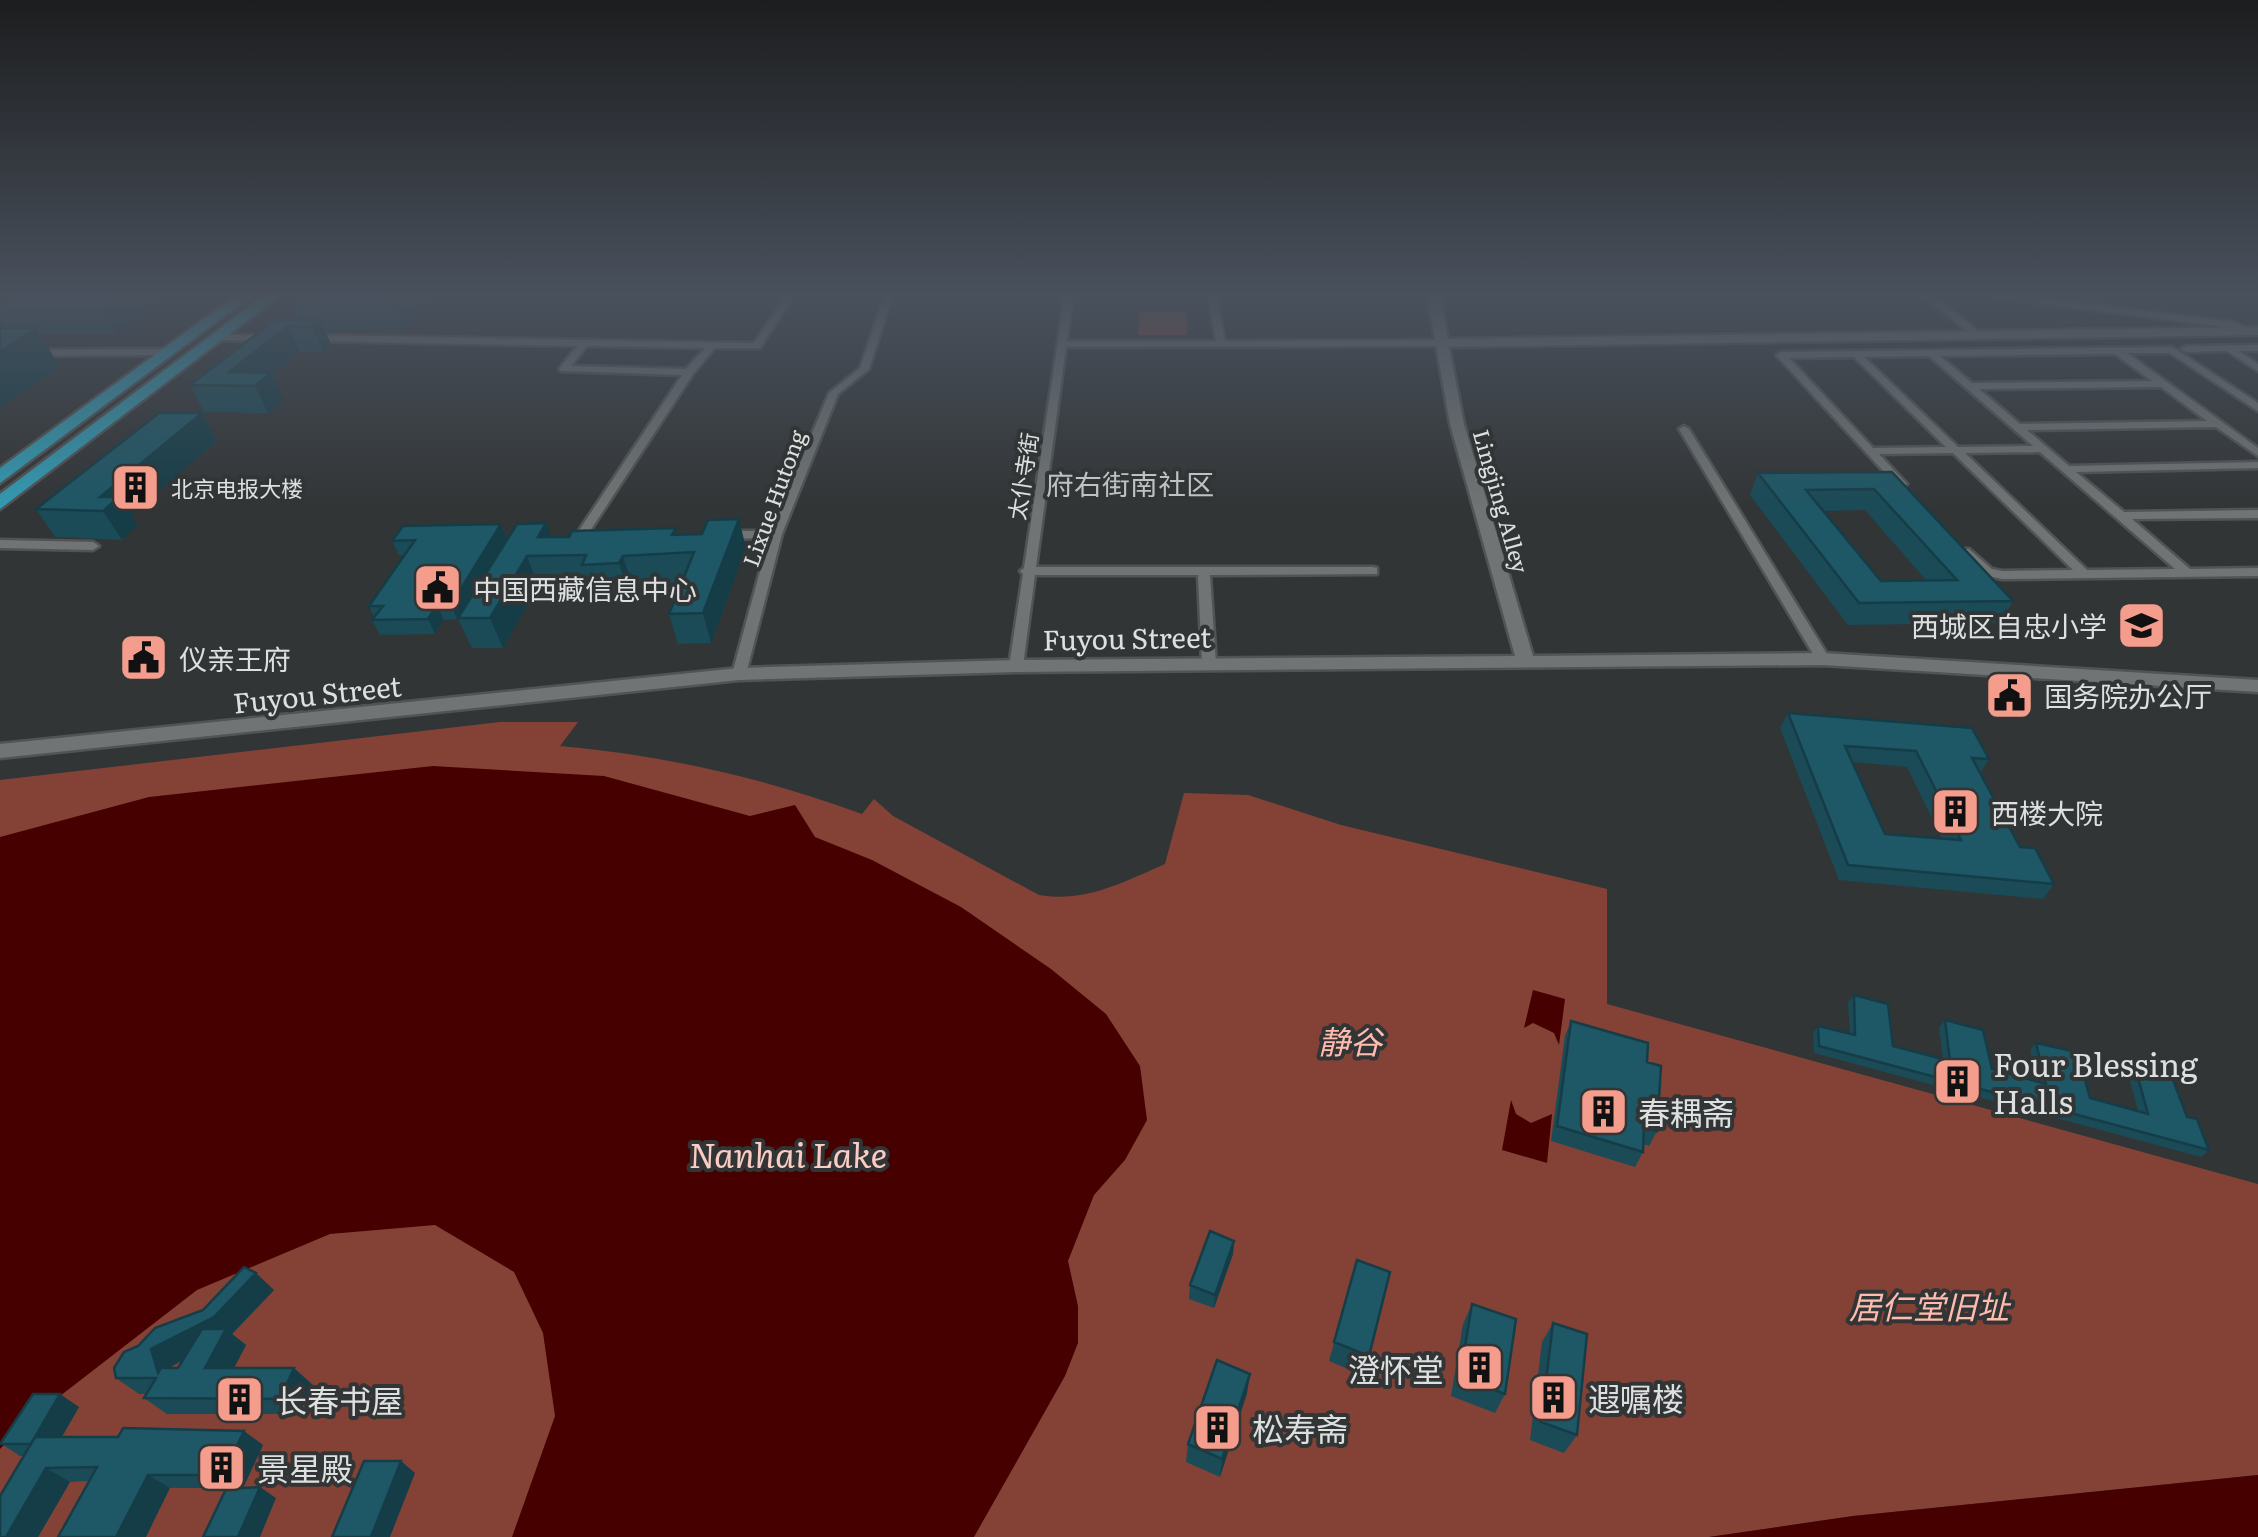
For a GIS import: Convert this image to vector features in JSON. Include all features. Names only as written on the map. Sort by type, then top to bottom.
[{"type":"highway","points":[[0,477],[150,366]]},
{"type":"highway","points":[[0,503],[181,366]]},
{"type":"main road","name":"Lingjing Alley","points":[[1448,366],[1457,424],[1526,660]]},
{"type":"main road","name":"Fuyou Street","points":[[0,750],[739,674],[1016,666],[1823,658],[2258,686]]},
{"type":"street","points":[[566,366],[689,372]]},
{"type":"street","points":[[619,535],[582,535],[695,366]]},
{"type":"street","name":"Lixue Hutong","points":[[739,674],[776,534],[834,394],[865,366]]},
{"type":"street","name":"太仆寺街","points":[[1016,666],[1026,571],[1059,366]]},
{"type":"street","points":[[1792,366],[1906,490]]},
{"type":"street","points":[[1868,366],[2084,574]]},
{"type":"street","points":[[1946,366],[2187,573]]},
{"type":"street","points":[[2138,366],[2258,452]]},
{"type":"street","points":[[2195,366],[2258,408]]},
{"type":"street","points":[[2212,366],[2258,396]]},
{"type":"street","points":[[1969,386],[2164,384]]},
{"type":"street","points":[[2015,427],[2218,424]]},
{"type":"street","points":[[1684,429],[1823,658]]},
{"type":"street","points":[[1870,451],[2041,449]]},
{"type":"street","points":[[2065,469],[2258,465]]},
{"type":"street","points":[[2120,516],[2258,514]]},
{"type":"street","points":[[709,535],[776,534]]},
{"type":"street","points":[[1951,537],[1988,572],[2258,572]]},
{"type":"street","points":[[0,544],[93,546]]},
{"type":"street","points":[[1204,570],[1208,664]]},
{"type":"street","points":[[1026,571],[1373,571]]},
{"type":"green space","points":[[500,722],[578,722],[560,746],[637,755],[713,770],[788,789],[862,814],[874,799],[893,816],[1039,895],[1088,893],[1165,864],[1184,793],[1248,795],[1341,825],[1607,889],[1607,1004],[2258,1184],[2258,1475],[1853,1516],[1709,1537],[0,1537],[0,780]]},
{"type":"water","name":"Nanhai Lake","points":[[433,766],[604,776],[750,816],[795,805],[815,837],[872,860],[961,907],[1051,969],[1106,1014],[1140,1066],[1147,1120],[1125,1160],[1094,1195],[1068,1261],[1078,1306],[1078,1343],[1065,1376],[974,1537],[512,1537],[555,1416],[543,1333],[514,1272],[435,1225],[330,1234],[197,1290],[29,1420],[0,1449],[0,837],[149,797]]},
{"type":"water","points":[[1533,990],[1565,999],[1559,1045],[1554,1033],[1533,1023],[1524,1028]]},
{"type":"water","points":[[1511,1100],[1516,1114],[1531,1123],[1552,1114],[1547,1163],[1502,1150]]},
{"type":"water","points":[[2258,1475],[2258,1537],[1709,1537],[1853,1516]]},
{"type":"building","points":[[215,366],[237,366],[229,372],[271,373],[255,386],[190,385]]},
{"type":"building","points":[[159,413],[202,413],[100,497],[119,497],[103,511],[36,509]]},
{"type":"building","points":[[1892,472],[2013,601],[1859,603],[1758,473]],"holes":[[[1874,489],[1957,580],[1881,581],[1806,490]]]},
{"type":"building","points":[[739,519],[703,613],[669,614],[694,552],[623,556],[619,563],[582,565],[586,555],[527,556],[490,618],[458,618],[517,524],[546,523],[538,537],[569,537],[572,531],[676,528],[672,535],[702,534],[708,520]]},
{"type":"building","name":"中国西藏信息中心","points":[[501,524],[451,605],[437,605],[428,619],[372,620],[383,606],[369,606],[415,540],[392,541],[403,526]]},
{"type":"building","name":"西楼大院","points":[[1788,713],[1972,728],[1989,759],[1972,758],[2020,847],[2035,848],[2054,884],[1848,865]],"holes":[[[1845,746],[1916,751],[1961,840],[1885,834]]]},
{"type":"building","name":"Four Blessing Halls","points":[[1854,995],[1888,1004],[1893,1046],[1950,1061],[1945,1020],[1983,1030],[1992,1069],[2046,1084],[2036,1043],[2077,1052],[2090,1098],[2148,1114],[2135,1067],[2172,1077],[2187,1117],[2197,1119],[2209,1150],[1819,1046],[1818,1026],[1855,1035]]},
{"type":"building","name":"春耦斋","points":[[1571,1021],[1648,1043],[1647,1062],[1661,1066],[1657,1131],[1644,1127],[1643,1152],[1557,1126]]},
{"type":"building","points":[[1210,1231],[1234,1241],[1215,1295],[1190,1285]]},
{"type":"building","points":[[1357,1260],[1390,1272],[1369,1356],[1334,1342]]},
{"type":"building","points":[[244,1267],[256,1273],[214,1317],[151,1349],[158,1373],[161,1368],[178,1368],[202,1329],[226,1329],[205,1368],[294,1368],[280,1399],[144,1398],[156,1378],[116,1378],[114,1368],[124,1352],[138,1346],[155,1328],[203,1310]]},
{"type":"building","points":[[1472,1304],[1516,1319],[1505,1394],[1460,1377]]},
{"type":"building","points":[[1553,1323],[1587,1334],[1577,1435],[1541,1422]]},
{"type":"building","name":"松寿斋","points":[[1217,1360],[1250,1374],[1222,1459],[1188,1444]]},
{"type":"building","points":[[33,1394],[60,1394],[31,1444],[0,1444]]},
{"type":"building","points":[[123,1428],[244,1431],[223,1475],[148,1475],[116,1537],[58,1537],[97,1467],[46,1468],[6,1537],[0,1537],[0,1496],[35,1437],[118,1437]]},
{"type":"building","points":[[364,1461],[401,1461],[371,1537],[332,1537]]},
{"type":"building","points":[[260,1487],[238,1537],[203,1537],[226,1489]]},
{"type":"place","name":"北京电报大楼","points":[[136,487]]},
{"type":"place","name":"中国西藏信息中心","points":[[438,588]]},
{"type":"place","name":"西城区自忠小学","points":[[2142,625]]},
{"type":"place","name":"仪亲王府","points":[[144,658]]},
{"type":"place","name":"国务院办公厅","points":[[2009,695]]},
{"type":"place","name":"西楼大院","points":[[1956,812]]},
{"type":"place","name":"Four Blessing Halls","points":[[1958,1081]]},
{"type":"place","name":"春耦斋","points":[[1603,1111]]},
{"type":"place","name":"澄怀堂","points":[[1479,1368]]},
{"type":"place","name":"遐嘱楼","points":[[1553,1397]]},
{"type":"place","name":"长春书屋","points":[[240,1399]]},
{"type":"place","name":"松寿斋","points":[[1217,1427]]},
{"type":"place","name":"景星殿","points":[[222,1467]]},
{"type":"district","name":"府右街南社区","points":[[1130,483]]},
{"type":"park label","name":"静谷","points":[[1350,1040]]},
{"type":"park label","name":"居仁堂旧址","points":[[1929,1305]]}]
